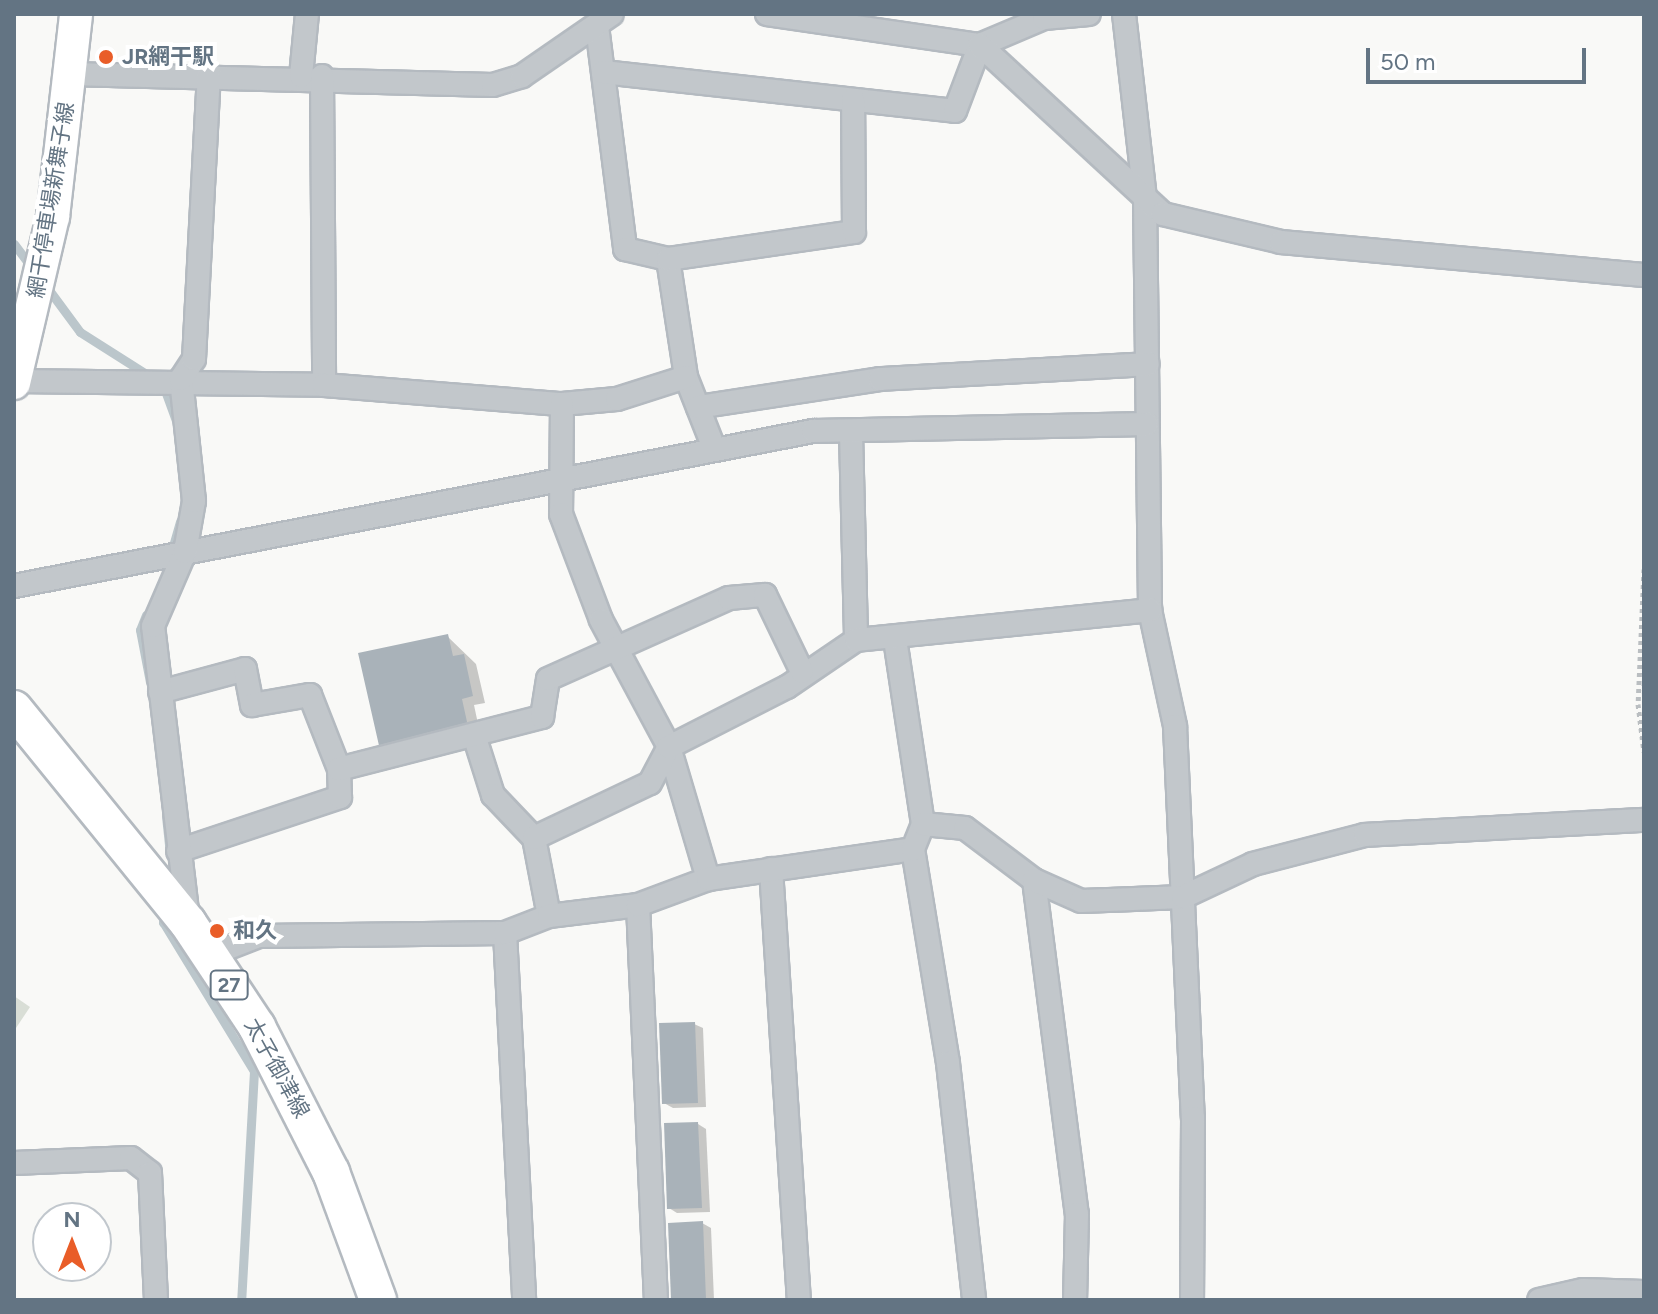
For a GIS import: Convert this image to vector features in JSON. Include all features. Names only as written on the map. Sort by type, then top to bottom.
[{"type":"main road","name":"網干停車場新舞子線","points":[[14,382],[53,217],[76,14]]},
{"type":"main road","name":"太子御津線","points":[[14,709],[188,923],[210,955],[298,1102],[378,1300]]},
{"type":"street","points":[[307,14],[324,385]]},
{"type":"street","points":[[767,14],[980,45],[1044,18],[1089,14]]},
{"type":"street","points":[[1124,14],[1145,197],[1150,610],[1175,726],[1183,897],[1192,1300]]},
{"type":"street","points":[[70,74],[312,76],[493,85],[522,76],[604,20]]},
{"type":"street","points":[[604,20],[603,72],[625,249],[668,259],[854,232],[853,100]]},
{"type":"street","points":[[603,72],[955,111],[980,45]]},
{"type":"street","points":[[980,45],[1163,214],[1281,242],[1644,275]]},
{"type":"street","points":[[174,379],[194,359],[209,75]]},
{"type":"street","points":[[668,259],[686,377],[714,448]]},
{"type":"street","points":[[698,407],[880,379],[1148,364]]},
{"type":"street","points":[[14,382],[174,379],[324,385],[562,404],[617,399],[686,377]]},
{"type":"street","points":[[174,379],[194,501],[185,552],[153,626],[188,923]]},
{"type":"street","points":[[562,404],[561,514],[615,646],[669,747],[708,879]]},
{"type":"street","points":[[14,586],[714,448],[851,432],[1147,424]]},
{"type":"street","points":[[851,432],[856,640]]},
{"type":"street","points":[[339,769],[542,717],[548,679],[615,646],[729,598],[765,595],[802,672]]},
{"type":"street","points":[[534,838],[650,783],[669,747],[787,687],[802,672],[856,640],[895,639],[1150,610]]},
{"type":"street","points":[[895,639],[923,824],[913,849],[948,1063],[974,1300]]},
{"type":"street","points":[[160,692],[245,669],[252,705],[310,695],[339,769],[340,797],[178,851]]},
{"type":"street","points":[[474,735],[493,795],[534,838],[549,916]]},
{"type":"street","points":[[923,824],[965,828],[1034,880],[1081,901],[1183,897],[1253,864],[1365,835],[1644,820]]},
{"type":"street","points":[[210,955],[259,936],[505,933],[549,916],[638,905],[708,879],[913,849]]},
{"type":"street","points":[[771,869],[799,1300]]},
{"type":"street","points":[[1034,880],[1077,1214],[1075,1300]]},
{"type":"street","points":[[638,905],[656,1300]]},
{"type":"street","points":[[505,933],[524,1300]]},
{"type":"street","points":[[14,1163],[131,1158],[150,1173],[156,1300]]},
{"type":"street","points":[[1539,1300],[1583,1290],[1644,1292]]},
{"type":"path","points":[[1644,569],[1638,704],[1644,752]]},
{"type":"shaded area","points":[[14,996],[30,1007],[14,1031]]},
{"type":"building","points":[[448,634],[453,656],[464,654],[473,696],[462,699],[469,731],[380,750],[358,653]]},
{"type":"building","points":[[695,1022],[698,1103],[662,1104],[659,1023]]},
{"type":"building","points":[[698,1122],[702,1208],[667,1209],[664,1123]]},
{"type":"building","points":[[703,1221],[706,1300],[671,1300],[668,1223]]},
{"type":"waterway","points":[[14,244],[32,268]]},
{"type":"waterway","points":[[46,286],[80,332],[151,377]]},
{"type":"waterway","points":[[163,385],[176,420]]},
{"type":"waterway","points":[[171,553],[180,521]]},
{"type":"waterway","points":[[146,615],[140,630],[150,682]]},
{"type":"waterway","points":[[166,816],[170,853]]},
{"type":"waterway","points":[[167,910],[163,922],[254,1071],[241,1300]]},
{"type":"place","name":"JR網干駅","points":[[106,57]]},
{"type":"place","name":"和久","points":[[217,931]]}]
